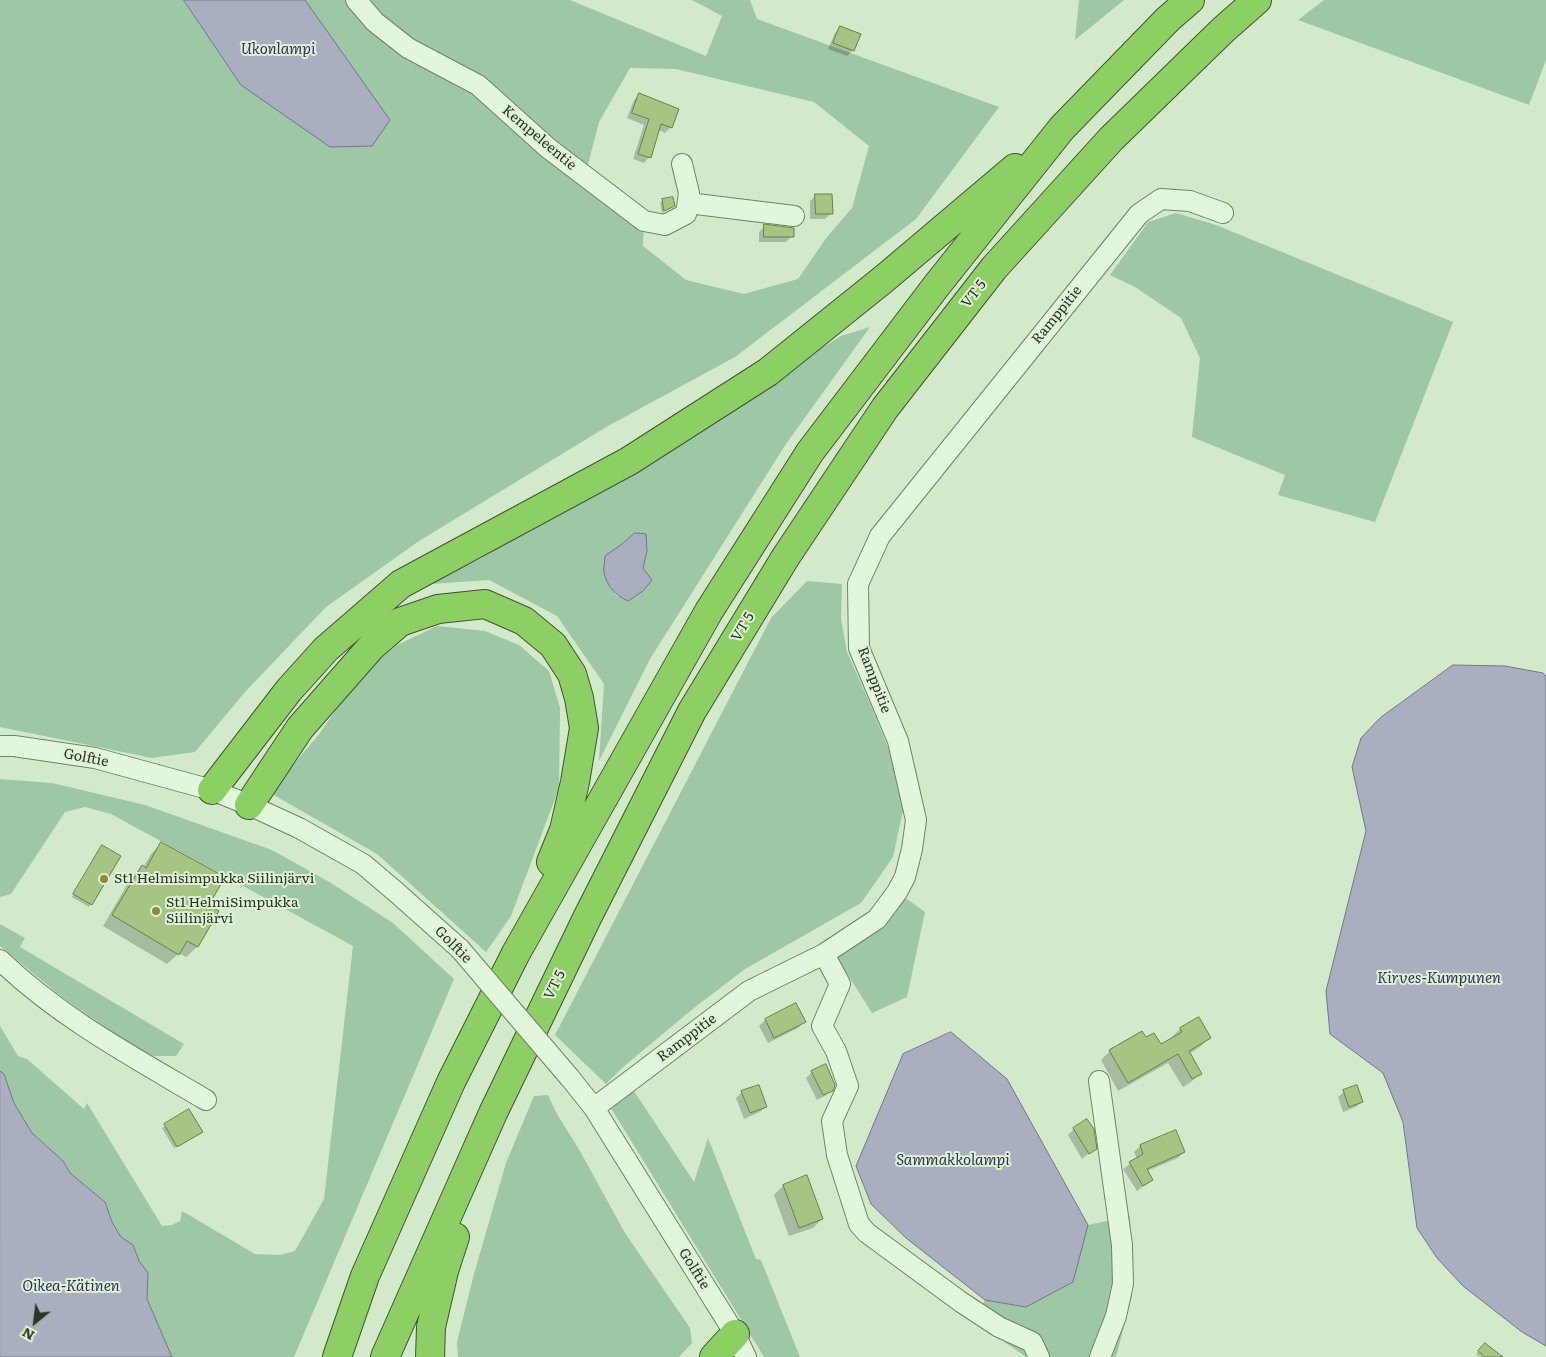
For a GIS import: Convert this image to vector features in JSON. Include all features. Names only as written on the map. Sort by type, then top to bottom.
[{"type":"highway","points":[[212,790],[289,690],[326,649],[401,584],[629,461],[768,372],[885,278],[1062,128],[1168,19],[1190,0]]},
{"type":"highway","name":"VT 5","points":[[385,1357],[494,1113],[587,918],[692,711],[785,558],[885,408],[994,268],[1111,139],[1223,30],[1257,0]]},
{"type":"highway","points":[[337,1357],[372,1258],[451,1082],[516,953],[709,611],[810,452],[937,285],[1062,128]]},
{"type":"highway","points":[[249,804],[300,728],[372,646],[400,622],[438,608],[485,604],[524,621],[553,645],[572,674],[579,698],[584,728],[575,782],[564,830],[516,953]]},
{"type":"highway","points":[[430,1357],[431,1327],[444,1270],[494,1113]]},
{"type":"highway","points":[[714,1357],[741,1346]]},
{"type":"street","name":"Kempeleentie","points":[[356,0],[375,22],[408,48],[478,85],[548,148],[644,222],[665,225],[686,214],[688,203]]},
{"type":"street","points":[[682,164],[689,193],[688,203],[794,216]]},
{"type":"street","name":"Ramppitie","points":[[594,1108],[749,991],[824,954],[877,919],[897,892],[905,877],[912,849],[916,820],[898,741],[859,648],[858,584],[880,536],[1139,214],[1161,199],[1190,202],[1223,214]]},
{"type":"street","name":"Golftie","points":[[0,746],[14,746],[95,758],[212,790],[249,804],[299,828],[363,864],[460,949],[594,1108],[741,1346]]},
{"type":"street","points":[[824,954],[840,984],[822,1026],[836,1051],[848,1086],[832,1122],[837,1155],[859,1224],[867,1233],[961,1302],[999,1327],[1032,1342],[1039,1357]]},
{"type":"street","points":[[0,960],[14,974],[51,1003],[139,1061],[206,1100]]},
{"type":"street","points":[[1099,1081],[1122,1245],[1123,1284],[1116,1316],[1100,1357]]},
{"type":"green space","points":[[0,0],[184,0],[241,85],[326,31],[305,0],[570,0],[706,56],[722,16],[692,0],[750,0],[757,19],[999,107],[916,219],[735,357],[608,426],[419,541],[326,607],[245,692],[195,752],[152,758],[0,727]],"holes":[[[630,68],[676,69],[814,102],[869,146],[852,208],[827,237],[798,279],[744,294],[686,280],[643,246],[644,221],[585,176],[599,122]]]},
{"type":"green space","points":[[1079,0],[1124,0],[1075,40]]},
{"type":"green space","points":[[1324,0],[1546,0],[1546,60],[1529,105],[1298,20]]},
{"type":"green space","points":[[1176,213],[1216,225],[1453,322],[1375,522],[1278,495],[1285,475],[1192,437],[1200,358],[1181,318],[1135,287],[1110,275],[1148,222]]},
{"type":"green space","points":[[870,327],[786,444],[650,659],[599,761],[604,684],[557,616],[489,580],[430,584],[482,558],[841,336]],"holes":[[[635,533],[647,551],[643,568],[618,597],[604,573],[622,544]]]},
{"type":"green space","points":[[807,581],[842,584],[841,619],[847,652],[893,760],[904,806],[893,857],[861,903],[745,969],[694,1008],[622,1068],[606,1084],[555,1035],[771,618]]},
{"type":"green space","points":[[437,626],[485,631],[519,645],[549,671],[560,708],[559,788],[511,916],[486,952],[377,854],[272,794],[371,665],[397,645]]},
{"type":"green space","points":[[0,779],[52,783],[145,805],[272,850],[331,883],[393,923],[454,979],[294,1357],[172,1357],[147,1299],[148,1273],[139,1261],[133,1245],[121,1237],[112,1222],[105,1202],[70,1173],[63,1161],[32,1133],[14,1103],[4,1074],[0,1071],[0,1026],[18,1056],[27,1059],[84,1109],[87,1103],[162,1226],[172,1225],[180,1221],[182,1211],[255,1254],[280,1255],[295,1251],[324,1199],[353,946],[111,814],[85,807],[65,812],[11,894],[0,897]]},
{"type":"green space","points":[[897,892],[925,912],[907,997],[872,1013],[848,975],[824,954]]},
{"type":"green space","points":[[0,924],[25,938],[20,947],[184,1044],[176,1056],[153,1056],[129,1043],[62,997],[0,946]]},
{"type":"green space","points":[[628,1082],[694,1182],[708,1138],[756,1259],[761,1260],[800,1357],[764,1357],[606,1100]]},
{"type":"green space","points":[[548,1095],[625,1233],[690,1328],[692,1343],[679,1357],[458,1357],[457,1342],[474,1274],[506,1163],[534,1096]]},
{"type":"green space","points":[[1130,1216],[1132,1296],[1116,1357],[1026,1357],[973,1320],[985,1300],[1026,1307],[1072,1282],[1088,1225]]},
{"type":"water","name":"Ukonlampi","points":[[184,0],[305,0],[390,120],[372,146],[330,147],[241,85]]},
{"type":"water","points":[[635,533],[646,534],[647,551],[643,568],[652,580],[643,591],[628,601],[616,593],[605,578],[605,556]]},
{"type":"water","name":"Kirves-Kumpunen","points":[[1453,665],[1505,666],[1543,673],[1546,676],[1546,1346],[1522,1332],[1463,1286],[1437,1258],[1417,1228],[1403,1122],[1383,1073],[1330,1034],[1326,991],[1366,831],[1352,767],[1361,738],[1380,718]]},
{"type":"water","name":"Sammakkolampi","points":[[951,1032],[1007,1079],[1088,1225],[1073,1282],[1026,1307],[985,1300],[906,1238],[871,1204],[856,1166],[903,1054]]},
{"type":"water","name":"Oikea-Kätinen","points":[[0,1071],[4,1074],[14,1103],[32,1133],[63,1161],[70,1173],[105,1202],[112,1222],[121,1237],[133,1245],[139,1261],[148,1273],[147,1299],[172,1357],[0,1357]]},
{"type":"building","points":[[840,26],[861,34],[854,51],[833,43]]},
{"type":"building","points":[[639,93],[679,109],[672,128],[661,124],[651,158],[638,154],[649,119],[632,113]]},
{"type":"building","points":[[815,194],[832,194],[833,214],[816,214]]},
{"type":"building","points":[[673,197],[675,206],[664,211],[662,199]]},
{"type":"building","points":[[764,224],[794,228],[794,237],[764,237]]},
{"type":"building","points":[[161,842],[225,877],[209,905],[219,911],[198,947],[187,941],[179,955],[112,915],[142,865],[146,868]]},
{"type":"building","points":[[102,845],[121,856],[92,905],[73,894]]},
{"type":"building","points":[[796,1003],[806,1022],[774,1038],[765,1019]]},
{"type":"building","points":[[1199,1017],[1211,1038],[1189,1051],[1202,1074],[1192,1079],[1178,1054],[1128,1083],[1109,1050],[1142,1031],[1146,1037],[1154,1033],[1161,1044],[1182,1032],[1180,1028]]},
{"type":"building","points":[[826,1064],[835,1085],[833,1091],[823,1095],[811,1071]]},
{"type":"building","points":[[759,1085],[767,1107],[750,1113],[741,1091]]},
{"type":"building","points":[[1357,1085],[1363,1102],[1349,1107],[1343,1090]]},
{"type":"building","points":[[189,1109],[203,1132],[177,1147],[164,1124]]},
{"type":"building","points":[[1087,1119],[1094,1129],[1097,1149],[1089,1154],[1073,1128]]},
{"type":"building","points":[[1176,1130],[1185,1152],[1147,1169],[1153,1180],[1143,1186],[1129,1162],[1143,1154],[1140,1145]]},
{"type":"building","points":[[807,1175],[823,1219],[799,1228],[783,1185]]},
{"type":"building","points":[[1485,1343],[1503,1357],[1485,1357],[1478,1351]]},
{"type":"place","name":"St1 Helmisimpukka Siilinjärvi","points":[[104,879]]},
{"type":"place","name":"St1 HelmiSimpukka Siilinjärvi","points":[[156,911]]}]
